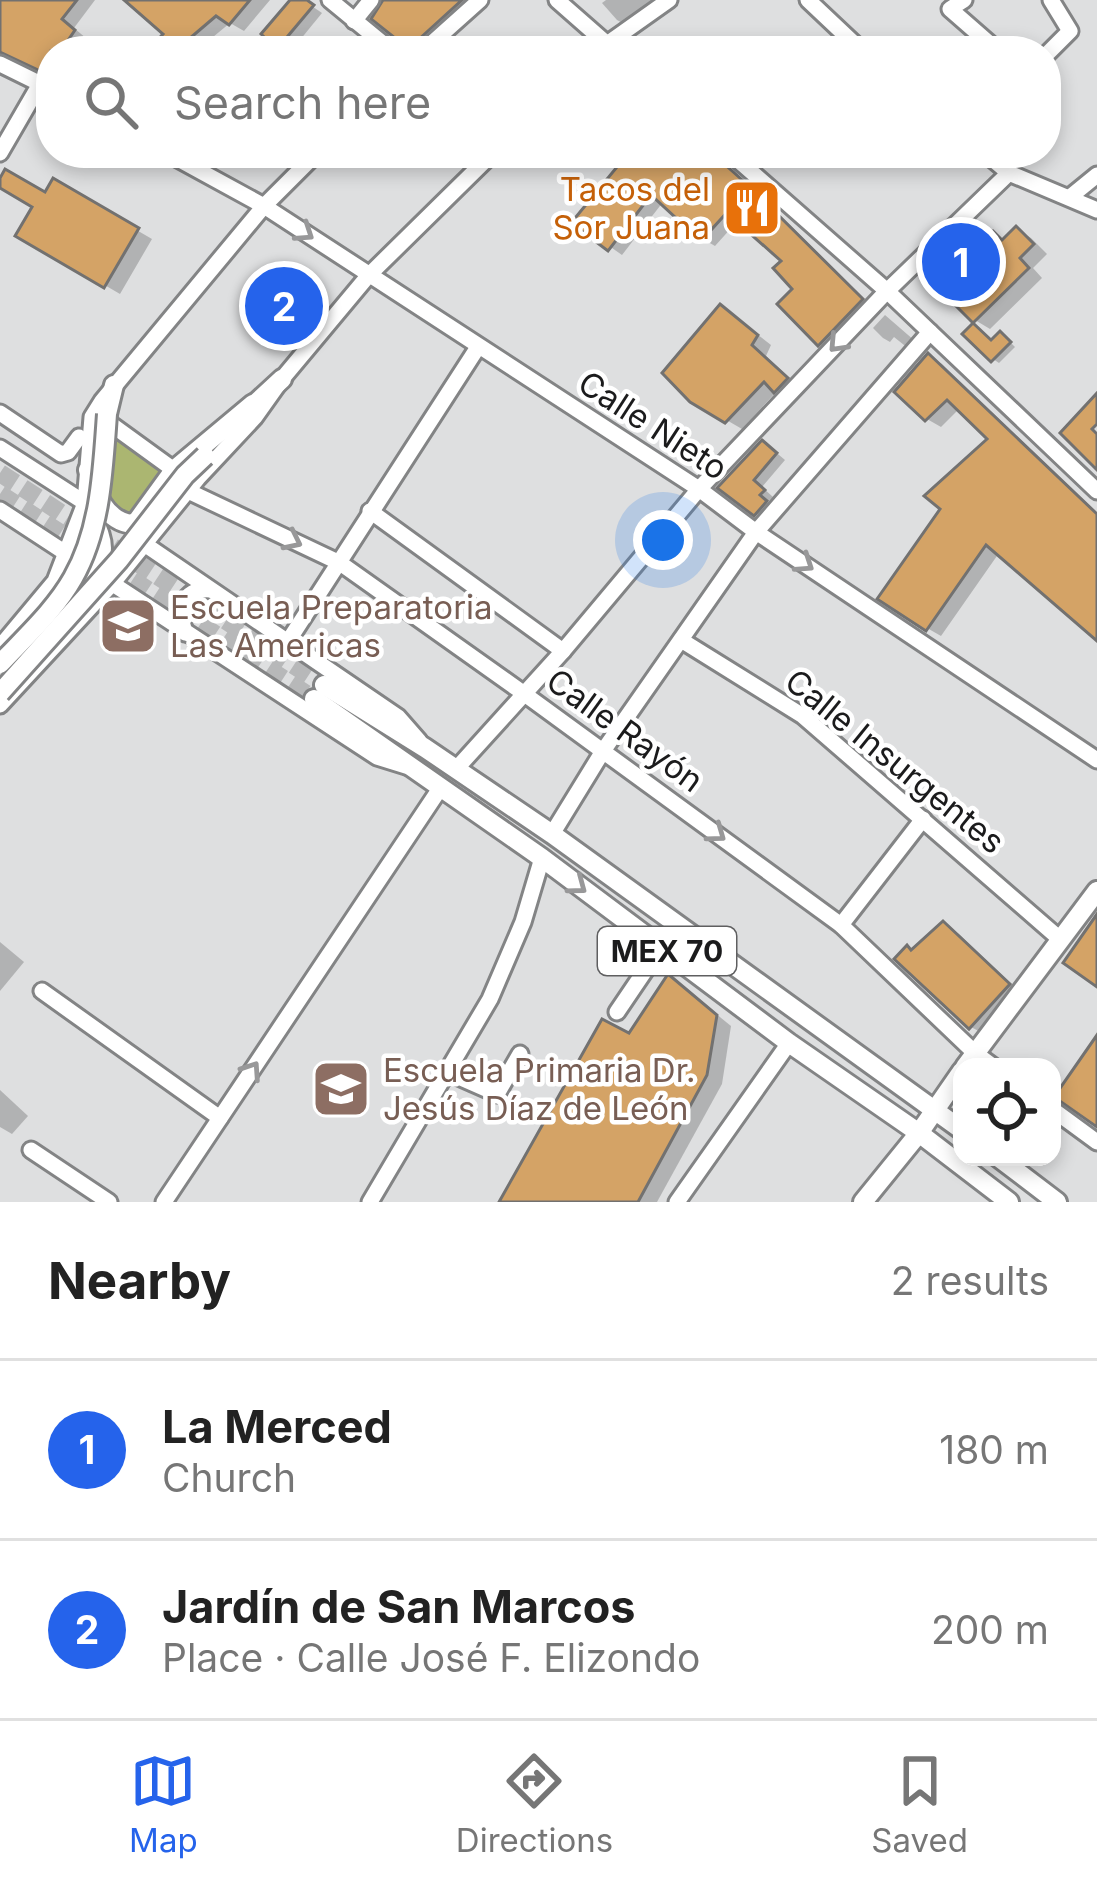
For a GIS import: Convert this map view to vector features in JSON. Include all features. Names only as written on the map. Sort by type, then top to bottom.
[{"type":"main road","points":[[88,470],[104,507],[124,525],[137,521],[174,470],[282,380]]},
{"type":"main road","points":[[0,664],[60,598],[82,560],[98,504],[114,385]]},
{"type":"main road","points":[[0,693],[119,560],[185,475],[253,404]]},
{"type":"main road","name":"MEX 70","points":[[953,1123],[457,768],[319,692],[414,769],[1010,1202]]},
{"type":"main road","points":[[972,1058],[1097,891]]},
{"type":"main road","points":[[862,1202],[953,1084]]},
{"type":"main road","points":[[1010,1166],[1057,1202]]},
{"type":"street","points":[[330,0],[373,36]]},
{"type":"street","points":[[354,21],[371,0]]},
{"type":"street","points":[[439,36],[480,0]]},
{"type":"street","points":[[557,0],[594,36]]},
{"type":"street","points":[[622,36],[669,0]]},
{"type":"street","points":[[964,0],[950,9],[981,36]]},
{"type":"street","points":[[1053,1],[1070,31],[1061,40]]},
{"type":"street","points":[[815,2],[848,36]]},
{"type":"street","points":[[0,64],[36,82]]},
{"type":"street","points":[[0,153],[36,101]]},
{"type":"street","name":"Calle Nieto","points":[[194,168],[264,206],[699,490],[1097,760]]},
{"type":"street","points":[[0,647],[55,581],[86,503],[92,417],[264,206],[302,168]]},
{"type":"street","points":[[0,706],[255,417],[368,276],[478,168]]},
{"type":"street","points":[[747,168],[887,291],[1097,491]]},
{"type":"street","points":[[1003,168],[1097,210]]},
{"type":"street","points":[[457,768],[699,490],[887,291],[1009,173]]},
{"type":"street","points":[[1070,196],[1097,175]]},
{"type":"street","points":[[552,834],[603,751],[756,532],[930,332]]},
{"type":"street","points":[[287,643],[478,347]]},
{"type":"street","points":[[0,413],[65,455],[79,436]]},
{"type":"street","points":[[110,419],[174,470]]},
{"type":"street","points":[[0,438],[38,470]]},
{"type":"street","name":"MEX 70","points":[[0,448],[398,717],[425,748]]},
{"type":"street","points":[[61,487],[80,482],[88,470]]},
{"type":"street","name":"Calle Rayón","points":[[188,491],[340,563],[603,751],[841,926],[962,1058]]},
{"type":"street","points":[[63,638],[75,603],[103,556],[105,542],[86,503]]},
{"type":"street","points":[[0,510],[64,556]]},
{"type":"street","points":[[370,511],[563,651]]},
{"type":"street","points":[[0,523],[64,556],[115,540],[145,544]]},
{"type":"street","name":"MEX 70","points":[[64,556],[377,757],[414,769]]},
{"type":"street","points":[[185,632],[184,601],[195,591],[214,591]]},
{"type":"street","name":"Calle Insurgentes","points":[[681,640],[803,716],[1061,940]]},
{"type":"street","points":[[164,1202],[441,787]]},
{"type":"street","points":[[841,926],[922,820]]},
{"type":"street","points":[[370,1202],[490,999],[523,922],[542,858]]},
{"type":"street","points":[[617,1012],[661,947]]},
{"type":"street","points":[[41,991],[220,1118]]},
{"type":"street","points":[[677,1202],[789,1043]]},
{"type":"street","points":[[447,1072],[497,1094],[520,1054]]},
{"type":"street","points":[[1061,1116],[1097,1142]]},
{"type":"street","points":[[32,1150],[109,1202]]},
{"type":"green space","points":[[111,418],[174,465],[127,520],[105,504]]},
{"type":"building","points":[[0,0],[77,0],[62,19],[75,30],[71,36],[36,36],[36,69],[0,52]]},
{"type":"building","points":[[124,0],[250,0],[229,25],[216,16],[193,36],[163,34]]},
{"type":"building","points":[[290,0],[314,5],[288,36],[261,34]]},
{"type":"building","points":[[383,0],[462,0],[422,36],[392,36],[371,19]]},
{"type":"building","points":[[616,168],[729,168],[750,187],[701,241],[651,195],[608,251],[571,223]]},
{"type":"building","points":[[5,169],[45,192],[53,178],[139,228],[104,288],[15,236],[32,207],[0,188]]},
{"type":"building","points":[[767,204],[863,299],[818,346],[777,304],[792,289],[773,268],[781,261],[745,229]]},
{"type":"building","points":[[1016,226],[1034,244],[1020,258],[1029,268],[973,323],[924,274],[954,244],[966,257],[993,231],[1002,240]]},
{"type":"building","points":[[720,304],[758,335],[752,345],[788,378],[774,393],[764,382],[725,423],[690,402],[662,373]]},
{"type":"building","points":[[973,323],[991,340],[1000,331],[1011,342],[991,362],[962,334]]},
{"type":"building","points":[[928,353],[1097,514],[1097,641],[986,545],[926,631],[877,599],[940,509],[924,496],[987,439],[947,400],[925,421],[894,392]]},
{"type":"building","points":[[1097,393],[1097,424],[1092,429],[1097,434],[1097,470],[1060,433]]},
{"type":"building","points":[[762,440],[777,453],[754,480],[765,490],[760,495],[767,501],[754,516],[717,488]]},
{"type":"building","points":[[1097,914],[1097,987],[1063,963]]},
{"type":"building","points":[[943,921],[1010,984],[969,1029],[894,959]]},
{"type":"building","points":[[668,974],[717,1015],[707,1075],[638,1202],[499,1202],[602,1019],[629,1033]]},
{"type":"building","points":[[1097,1035],[1097,1127],[1061,1102],[1061,1087]]},
{"type":"tunnel","points":[[0,473],[324,685]]},
{"type":"tunnel","points":[[0,494],[82,547]]},
{"type":"tunnel","points":[[110,565],[314,699]]},
{"type":"place","name":"Tacos del Sor Juana","points":[[752,208]]},
{"type":"place","name":"La Merced","points":[[961,262]]},
{"type":"place","name":"Jardín de San Marcos","points":[[284,306]]},
{"type":"place","name":"Escuela Preparatoria Las Americas","points":[[128,626]]},
{"type":"place","name":"Escuela Primaria Dr. Jesús Díaz de León","points":[[341,1089]]}]
